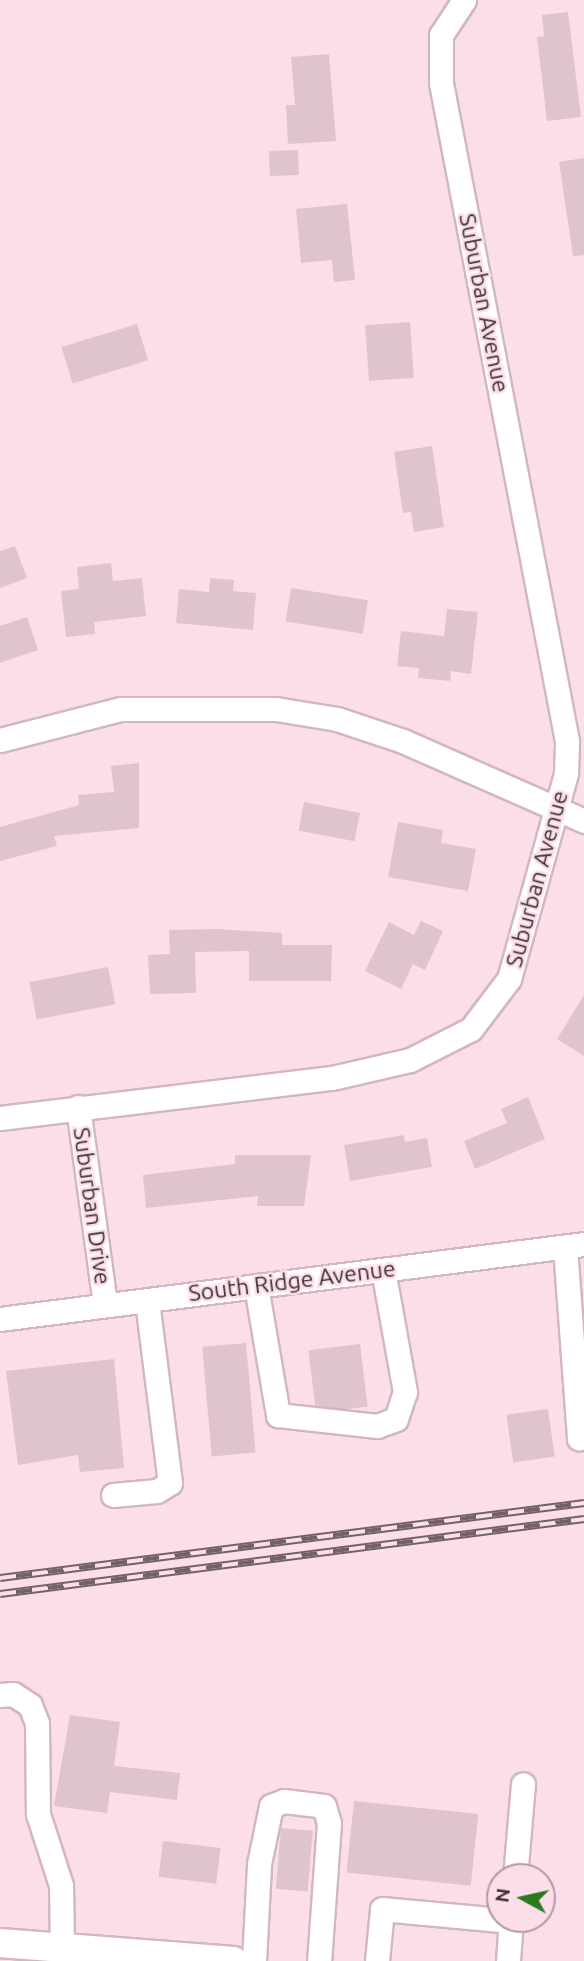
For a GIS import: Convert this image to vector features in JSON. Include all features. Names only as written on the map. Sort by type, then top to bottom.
[{"type":"main road","points":[[0,1943],[233,1961]]},
{"type":"street","name":"Suburban Avenue","points":[[0,1118],[332,1078],[410,1060],[450,1043],[471,1029],[509,979],[566,773],[565,714],[441,83],[442,35],[464,0]]},
{"type":"street","points":[[0,740],[121,709],[276,709],[337,719],[403,741],[584,821]]},
{"type":"street","name":"Suburban Drive","points":[[78,1107],[106,1305]]},
{"type":"street","points":[[574,1246],[579,1438]]},
{"type":"street","name":"South Ridge Avenue","points":[[0,1319],[574,1246]]},
{"type":"street","points":[[256,1286],[278,1415],[290,1422],[377,1426],[396,1419],[405,1392],[383,1270]]},
{"type":"street","points":[[113,1495],[158,1492],[170,1483],[147,1300]]},
{"type":"street","points":[[0,1695],[13,1694],[30,1705],[37,1723],[38,1814],[61,1885],[62,1948]]},
{"type":"street","points":[[516,1863],[523,1784]]},
{"type":"street","points":[[254,1961],[260,1864],[271,1806],[284,1801],[324,1807],[329,1823],[319,1961]]},
{"type":"street","points":[[377,1961],[382,1909],[486,1918]]},
{"type":"street","points":[[508,1961],[510,1933]]},
{"type":"building","points":[[568,12],[581,117],[547,121],[537,37],[544,36],[542,15]]},
{"type":"building","points":[[329,54],[336,141],[288,144],[286,105],[295,105],[291,57]]},
{"type":"building","points":[[298,150],[299,175],[270,176],[269,151]]},
{"type":"building","points":[[584,158],[584,255],[573,256],[559,162]]},
{"type":"building","points":[[347,204],[355,280],[334,282],[332,260],[301,263],[296,209]]},
{"type":"building","points":[[410,322],[414,378],[369,381],[365,325]]},
{"type":"building","points":[[137,324],[148,360],[73,383],[61,347]]},
{"type":"building","points":[[432,446],[444,527],[414,532],[411,512],[403,513],[394,452]]},
{"type":"building","points":[[15,546],[27,578],[0,588],[0,551]]},
{"type":"building","points":[[111,563],[113,581],[142,578],[146,616],[94,622],[95,634],[66,637],[61,591],[79,589],[77,567]]},
{"type":"building","points":[[210,578],[234,580],[233,591],[256,593],[253,630],[176,623],[179,589],[209,592]]},
{"type":"building","points":[[291,588],[368,600],[363,634],[286,622]]},
{"type":"building","points":[[447,609],[478,612],[471,674],[451,671],[450,681],[418,678],[419,668],[397,666],[401,631],[444,636]]},
{"type":"building","points":[[27,617],[38,650],[0,663],[0,626]]},
{"type":"building","points":[[139,763],[139,828],[54,836],[57,846],[0,861],[0,827],[79,805],[78,795],[114,792],[111,766]]},
{"type":"building","points":[[304,802],[360,813],[354,841],[298,830]]},
{"type":"building","points":[[398,822],[443,830],[441,843],[476,849],[468,891],[388,877]]},
{"type":"building","points":[[421,921],[443,931],[425,970],[413,964],[401,989],[365,971],[389,922],[414,935]]},
{"type":"building","points":[[217,929],[282,933],[282,945],[332,945],[331,981],[249,981],[249,951],[195,952],[196,993],[150,994],[148,955],[170,954],[169,930]]},
{"type":"building","points":[[108,967],[115,1004],[37,1020],[29,982]]},
{"type":"building","points":[[584,995],[584,1056],[557,1039]]},
{"type":"building","points":[[528,1097],[545,1139],[475,1169],[464,1141],[507,1123],[501,1109]]},
{"type":"building","points":[[404,1135],[405,1142],[427,1138],[432,1167],[350,1181],[344,1145]]},
{"type":"building","points":[[235,1155],[311,1155],[304,1206],[257,1206],[258,1196],[146,1208],[143,1175],[235,1164]]},
{"type":"building","points":[[246,1343],[256,1453],[212,1456],[202,1347]]},
{"type":"building","points":[[360,1344],[368,1407],[316,1413],[308,1350]]},
{"type":"building","points":[[114,1359],[124,1468],[80,1472],[78,1455],[18,1465],[6,1371]]},
{"type":"building","points":[[548,1409],[555,1457],[513,1462],[506,1415]]},
{"type":"building","points":[[70,1715],[120,1722],[114,1766],[180,1773],[177,1800],[110,1792],[107,1813],[54,1806]]},
{"type":"building","points":[[354,1801],[478,1814],[471,1886],[346,1873]]},
{"type":"building","points":[[281,1828],[313,1831],[308,1892],[276,1889]]},
{"type":"building","points":[[163,1841],[221,1848],[216,1884],[159,1877]]},
{"type":"railway","points":[[0,1578],[584,1503]]},
{"type":"railway","points":[[0,1594],[584,1519]]}]
